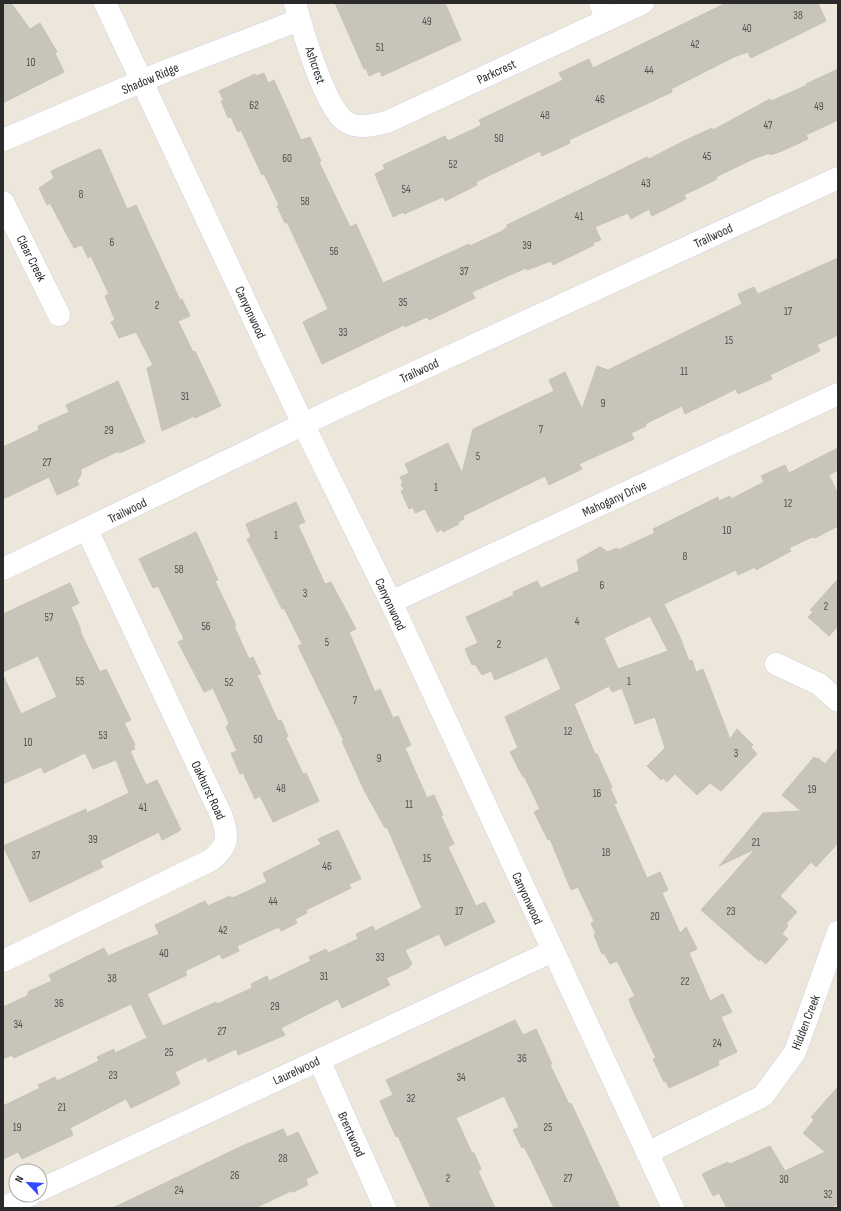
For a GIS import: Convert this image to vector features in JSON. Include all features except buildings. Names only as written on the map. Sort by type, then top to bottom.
[{"type":"street","name":"Canyonwood","points":[[105,3],[303,424],[391,602],[673,1208]]},
{"type":"street","name":"Parkcrest","points":[[346,122],[365,127],[387,122],[604,12],[644,3]]},
{"type":"street","name":"Shadow Ridge","points":[[3,140],[143,81],[297,11]]},
{"type":"street","name":"Ashcrest","points":[[297,11],[325,92],[335,112],[346,122]]},
{"type":"street","name":"Trailwood","points":[[3,569],[87,530],[303,424],[838,178]]},
{"type":"street","name":"Clear Creek","points":[[3,202],[59,315]]},
{"type":"street","name":"Mahogany Drive","points":[[391,602],[838,394]]},
{"type":"street","name":"Oakhurst Road","points":[[3,961],[211,860],[223,850],[227,832],[222,817],[87,530]]},
{"type":"street","points":[[776,664],[819,684],[838,701]]},
{"type":"street","name":"Hidden Creek","points":[[647,1153],[763,1096],[795,1052],[838,932]]},
{"type":"street","name":"Laurelwood","points":[[48,1186],[553,951]]},
{"type":"street","name":"Brentwood","points":[[319,1060],[385,1208]]},
{"type":"street","points":[[3,1208],[13,1203]]}]
